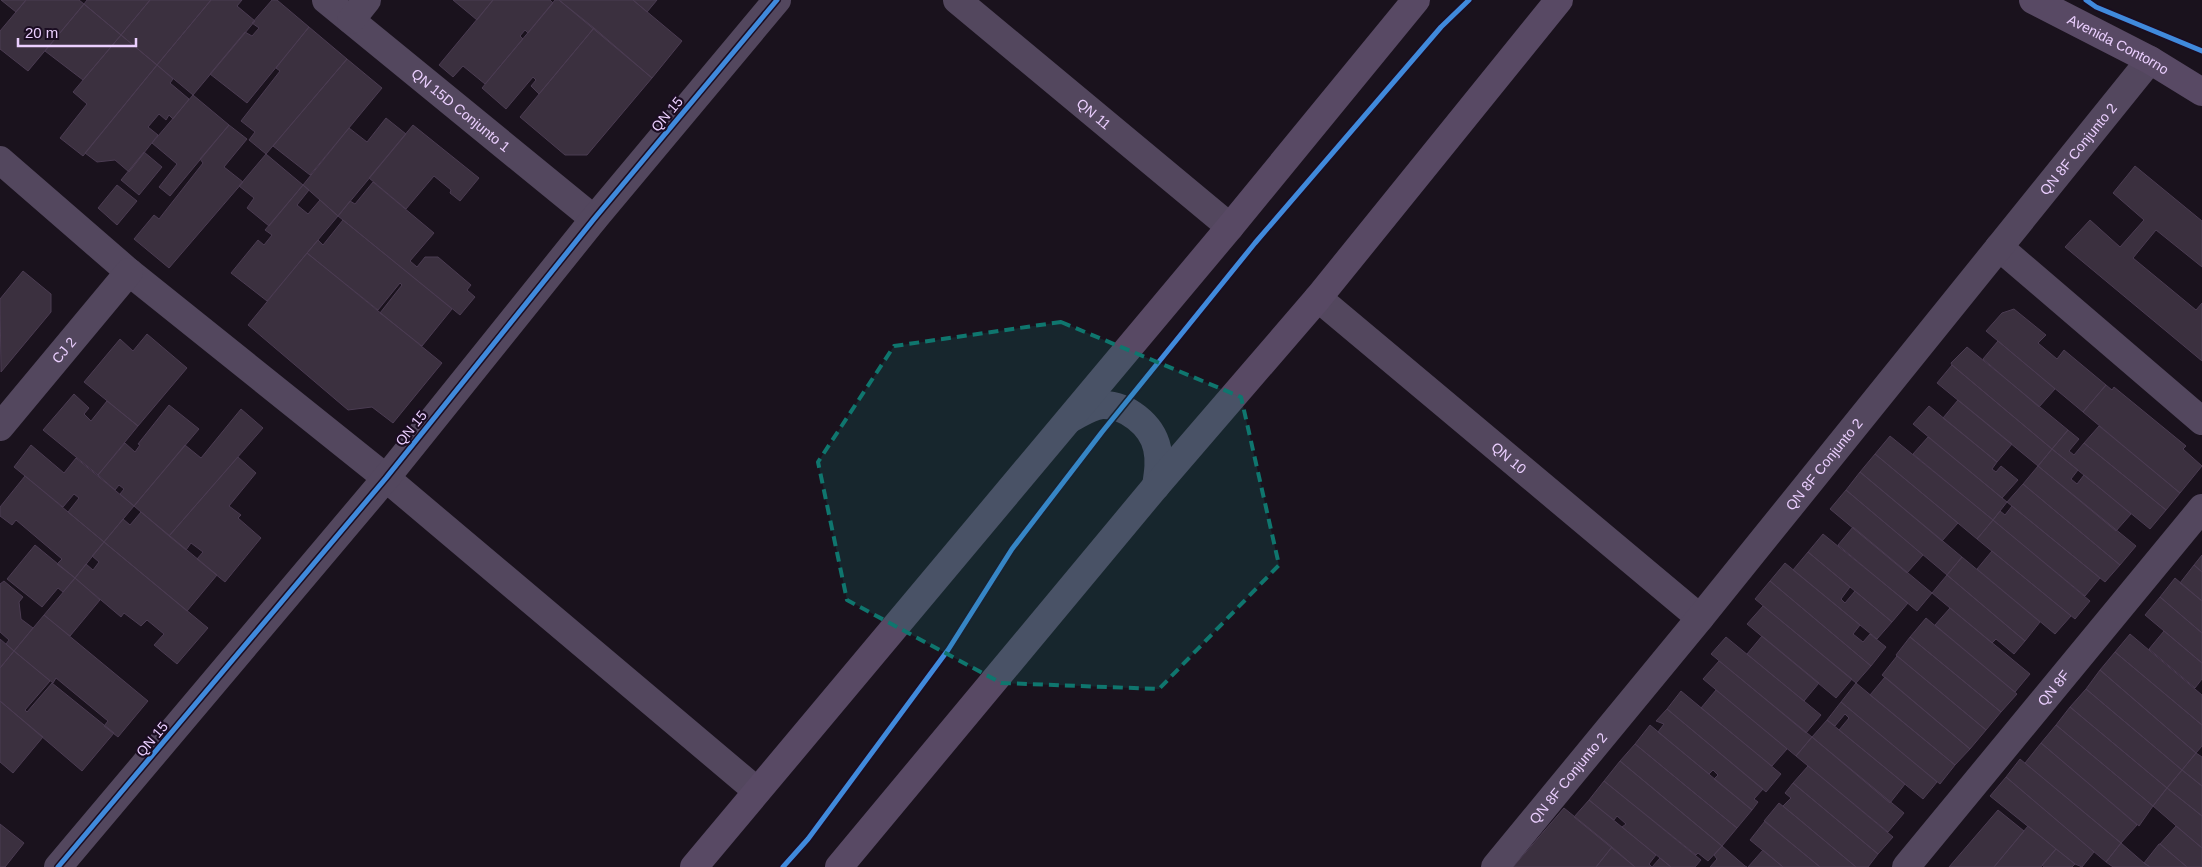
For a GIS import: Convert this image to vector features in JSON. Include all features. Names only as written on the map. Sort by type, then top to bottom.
[{"type":"main road","points":[[694,867],[1230,227],[1416,0]]},
{"type":"main road","points":[[841,866],[1156,486],[1318,298],[1559,0]]},
{"type":"main road","name":"Avenida Contorno","points":[[2033,0],[2150,60],[2202,92]]},
{"type":"main road","points":[[1064,423],[1085,410],[1102,405],[1120,408],[1135,416],[1148,429],[1157,445],[1160,462],[1156,486]]},
{"type":"street","name":"QN 15D Conjunto 1","points":[[326,0],[359,10],[594,219]]},
{"type":"street","name":"QN 15","points":[[58,867],[386,478],[594,219],[777,0]]},
{"type":"street","name":"QN 11","points":[[957,0],[1230,227]]},
{"type":"street","name":"QN 8F Conjunto 2","points":[[1496,867],[1700,618],[2150,60]]},
{"type":"street","points":[[0,160],[129,272],[386,478],[757,791]]},
{"type":"street","points":[[1999,247],[2202,420]]},
{"type":"street","name":"CJ 2","points":[[0,428],[129,272]]},
{"type":"street","name":"QN 10","points":[[1318,298],[1700,618]]},
{"type":"street","name":"QN 8F","points":[[1906,867],[2202,508]]},
{"type":"highlighted area","points":[[1061,322],[1241,397],[1279,565],[1159,689],[1001,683],[847,600],[818,462],[894,346]]},
{"type":"building","points":[[1,0],[26,0],[16,12]]},
{"type":"building","points":[[26,0],[79,0],[84,4],[28,71],[0,49],[0,31]]},
{"type":"building","points":[[87,0],[150,0],[121,35],[84,4]]},
{"type":"building","points":[[150,0],[211,0],[157,65],[121,35]]},
{"type":"building","points":[[211,0],[242,0],[237,6],[255,21],[193,95],[157,65]]},
{"type":"building","points":[[272,0],[277,0],[309,27],[247,103],[210,74],[245,32],[252,36],[259,28],[252,23]]},
{"type":"building","points":[[453,0],[493,0],[477,20]]},
{"type":"building","points":[[493,0],[550,0],[553,3],[528,33],[525,30],[520,36],[523,39],[485,84],[463,66],[453,77],[439,65]]},
{"type":"building","points":[[555,0],[559,0],[594,28],[539,94],[531,86],[536,80],[533,77],[506,109],[482,88]]},
{"type":"building","points":[[559,0],[633,0],[682,41],[652,78]]},
{"type":"building","points":[[633,0],[657,0],[647,12]]},
{"type":"building","points":[[84,4],[121,35],[83,80],[45,51]]},
{"type":"building","points":[[309,27],[347,59],[266,154],[249,140],[255,132],[241,121],[280,71],[276,68]]},
{"type":"building","points":[[594,28],[652,78],[587,155],[565,155],[520,117]]},
{"type":"building","points":[[121,35],[157,65],[83,156],[60,138],[87,104],[73,92]]},
{"type":"building","points":[[347,59],[382,88],[310,175],[273,146]]},
{"type":"building","points":[[157,65],[173,79],[170,83],[189,99],[173,119],[169,115],[166,120],[159,114],[148,127],[158,135],[129,172],[115,160],[97,162],[85,153]]},
{"type":"building","points":[[193,95],[229,125],[170,196],[159,187],[177,164],[152,143]]},
{"type":"building","points":[[386,118],[406,134],[338,216],[303,185],[349,128],[367,142]]},
{"type":"building","points":[[229,125],[247,139],[224,167],[243,182],[169,268],[134,239],[154,215],[159,219],[203,163],[200,159]]},
{"type":"building","points":[[413,125],[479,178],[460,201],[450,193],[451,190],[434,176],[406,209],[369,178]]},
{"type":"building","points":[[144,152],[162,167],[139,195],[121,180]]},
{"type":"building","points":[[266,154],[303,185],[269,226],[247,208],[254,198],[239,186]]},
{"type":"building","points":[[2135,166],[2202,221],[2202,267],[2156,230],[2133,258],[2196,310],[2202,303],[2202,361],[2065,247],[2090,220],[2120,247],[2144,220],[2113,193]]},
{"type":"building","points":[[373,182],[434,233],[410,261],[417,267],[425,257],[438,257],[471,285],[467,290],[475,297],[460,315],[338,216],[350,201],[355,204]]},
{"type":"building","points":[[117,185],[137,201],[117,225],[98,208]]},
{"type":"building","points":[[303,185],[309,190],[297,205],[308,214],[320,200],[338,216],[267,301],[231,273],[258,240],[264,245],[272,235],[265,230]]},
{"type":"building","points":[[343,220],[452,309],[422,346],[380,313],[402,285],[400,283],[378,310],[307,253],[318,240],[323,245]]},
{"type":"building","points":[[307,253],[442,363],[393,423],[372,407],[348,410],[248,325]]},
{"type":"building","points":[[23,271],[51,294],[51,312],[1,372],[0,299]]},
{"type":"building","points":[[2014,309],[2046,335],[2038,343],[2057,359],[2064,350],[2106,385],[2083,412],[1986,331],[2002,313]]},
{"type":"building","points":[[147,334],[187,368],[138,426],[84,382],[120,339],[133,351]]},
{"type":"building","points":[[1998,341],[2055,389],[2039,407],[1983,359]]},
{"type":"building","points":[[1967,347],[2068,430],[2052,449],[1952,365],[1951,363]]},
{"type":"building","points":[[1952,365],[2052,449],[2038,466],[1937,383]]},
{"type":"building","points":[[2106,385],[2112,390],[2114,387],[2186,446],[2183,449],[2202,466],[2180,493],[2083,412]]},
{"type":"building","points":[[74,394],[89,408],[84,414],[91,421],[107,401],[138,426],[98,475],[43,430]]},
{"type":"building","points":[[1958,400],[2012,444],[1997,462],[1943,418]]},
{"type":"building","points":[[169,405],[199,429],[134,506],[120,494],[124,489],[119,485],[115,490],[98,475],[125,443],[135,452],[140,445],[138,444]]},
{"type":"building","points":[[1929,406],[1997,462],[1992,469],[1996,472],[2001,466],[2018,480],[2002,498],[1913,424]]},
{"type":"building","points":[[241,409],[263,428],[169,536],[134,506],[185,445],[201,458]]},
{"type":"building","points":[[2099,426],[2180,493],[2166,510],[2084,443]]},
{"type":"building","points":[[2068,430],[2079,439],[2069,451],[2074,455],[2084,443],[2166,510],[2150,529],[2052,449]]},
{"type":"building","points":[[1890,436],[1993,520],[1977,539],[1875,454]]},
{"type":"building","points":[[1928,437],[2007,502],[1993,520],[1913,454]]},
{"type":"building","points":[[31,445],[64,473],[76,458],[134,506],[104,542],[68,512],[79,498],[74,494],[63,507],[14,467]]},
{"type":"building","points":[[2052,449],[2078,470],[2071,479],[2077,484],[2084,475],[2131,514],[2116,531],[2038,466]]},
{"type":"building","points":[[1875,454],[1958,523],[1942,541],[1860,472]]},
{"type":"building","points":[[238,457],[256,473],[229,506],[241,515],[238,518],[261,538],[225,582],[197,559],[203,552],[191,543],[186,550],[169,536]]},
{"type":"building","points":[[2038,466],[2136,546],[2120,565],[2023,484]]},
{"type":"building","points":[[1860,472],[1962,557],[1947,575],[1846,490]]},
{"type":"building","points":[[25,476],[104,542],[75,578],[57,564],[62,559],[16,520],[12,525],[0,516],[0,507]]},
{"type":"building","points":[[2023,484],[2120,565],[2105,582],[2007,502]]},
{"type":"building","points":[[1846,490],[1923,555],[1907,573],[1830,509]]},
{"type":"building","points":[[2012,506],[2100,578],[2085,596],[1993,520],[2000,511],[2005,515]]},
{"type":"building","points":[[141,512],[217,575],[187,611],[104,542],[123,519],[130,525]]},
{"type":"building","points":[[1993,520],[2090,601],[2075,619],[1977,539]]},
{"type":"building","points":[[1853,527],[1932,593],[1917,611],[1838,545]]},
{"type":"building","points":[[1823,534],[1908,603],[1892,622],[1808,552]]},
{"type":"building","points":[[104,542],[208,628],[177,664],[154,645],[164,634],[147,620],[141,626],[124,613],[121,617],[75,578],[86,564],[93,570],[99,562],[92,556]]},
{"type":"building","points":[[35,545],[75,578],[63,592],[58,588],[42,607],[7,579]]},
{"type":"building","points":[[1992,551],[2071,616],[2055,634],[1977,569]]},
{"type":"building","points":[[1808,552],[1850,587],[1841,599],[1845,603],[1855,591],[1892,622],[1877,639],[1793,570]]},
{"type":"building","points":[[2202,555],[2202,572],[2194,565]]},
{"type":"building","points":[[1962,557],[2040,622],[2025,641],[1947,575]]},
{"type":"building","points":[[1785,563],[1860,625],[1853,634],[1863,642],[1870,634],[1886,647],[1871,666],[1770,581]]},
{"type":"building","points":[[2194,565],[2202,572],[2202,601],[2180,583]]},
{"type":"building","points":[[1947,575],[2025,641],[2014,654],[1996,639],[1992,643],[1932,593]]},
{"type":"building","points":[[75,578],[100,600],[70,636],[44,615]]},
{"type":"building","points":[[2175,578],[2202,601],[2202,633],[2160,597]]},
{"type":"building","points":[[4,581],[23,597],[19,602],[21,619],[33,628],[14,651],[6,644],[9,640],[0,632],[0,584]]},
{"type":"building","points":[[1770,581],[1871,666],[1856,683],[1755,599]]},
{"type":"building","points":[[2160,597],[2202,633],[2202,663],[2145,615]]},
{"type":"building","points":[[1763,606],[1852,679],[1836,698],[1747,624]]},
{"type":"building","points":[[1950,608],[2030,674],[2015,692],[1935,625]]},
{"type":"building","points":[[44,615],[148,701],[118,737],[104,726],[108,721],[56,678],[53,683],[14,651]]},
{"type":"building","points":[[1926,618],[2017,694],[2001,712],[1910,637]]},
{"type":"building","points":[[2164,631],[2202,663],[2202,679],[2195,688],[2149,649]]},
{"type":"building","points":[[2130,634],[2202,695],[2202,725],[2115,652]]},
{"type":"building","points":[[1762,636],[1819,683],[1804,701],[1747,654]]},
{"type":"building","points":[[1726,637],[1821,715],[1806,733],[1711,654]]},
{"type":"building","points":[[1910,637],[2001,712],[1986,730],[1896,655]]},
{"type":"building","points":[[0,639],[14,651],[0,668]]},
{"type":"building","points":[[14,651],[50,681],[25,710],[27,712],[52,683],[114,733],[82,771],[0,701],[0,668]]},
{"type":"building","points":[[2115,652],[2202,725],[2202,746],[2196,753],[2100,670]]},
{"type":"building","points":[[1897,656],[1986,730],[1970,749],[1882,675]]},
{"type":"building","points":[[1719,661],[1812,737],[1796,756],[1703,679]]},
{"type":"building","points":[[2100,670],[2196,753],[2182,770],[2086,689]]},
{"type":"building","points":[[1885,677],[1970,749],[1955,765],[1870,695]]},
{"type":"building","points":[[1856,683],[1955,765],[1940,784],[1841,702]]},
{"type":"building","points":[[2086,689],[2182,770],[2167,788],[2070,707]]},
{"type":"building","points":[[1716,690],[1787,749],[1772,766],[1701,708]]},
{"type":"building","points":[[1681,691],[1781,774],[1766,792],[1667,709]]},
{"type":"building","points":[[0,701],[43,737],[13,773],[0,762]]},
{"type":"building","points":[[1841,702],[1937,782],[1923,799],[1839,730],[1849,718],[1845,714],[1835,726],[1827,720]]},
{"type":"building","points":[[2070,707],[2167,788],[2153,806],[2056,725]]},
{"type":"building","points":[[1667,709],[1763,789],[1754,799],[1758,802],[1752,810],[1714,779],[1718,775],[1713,770],[1709,774],[1658,732],[1664,724],[1656,721]]},
{"type":"building","points":[[1827,720],[1905,784],[1890,803],[1812,737]]},
{"type":"building","points":[[1650,725],[1752,810],[1737,828],[1635,744]]},
{"type":"building","points":[[2056,725],[2153,806],[2139,826],[2041,743]]},
{"type":"building","points":[[1812,737],[1904,813],[1888,832],[1796,756]]},
{"type":"building","points":[[2041,743],[2137,825],[2121,843],[2025,763]]},
{"type":"building","points":[[1635,744],[1737,828],[1722,846],[1620,761]]},
{"type":"building","points":[[2196,753],[2202,757],[2202,786],[2182,770]]},
{"type":"building","points":[[2020,759],[2121,843],[2106,862],[2006,777]]},
{"type":"building","points":[[1620,761],[1722,846],[1708,861],[1698,853],[1696,855],[1604,781]]},
{"type":"building","points":[[1808,766],[1893,837],[1878,854],[1793,783]]},
{"type":"building","points":[[2182,770],[2202,786],[2202,816],[2167,788]]},
{"type":"building","points":[[2006,777],[2094,852],[2082,867],[2075,864],[1990,796]]},
{"type":"building","points":[[1604,781],[1701,860],[1695,867],[1671,867],[1622,827],[1626,824],[1617,816],[1614,820],[1589,800]]},
{"type":"building","points":[[1793,783],[1878,854],[1868,867],[1856,867],[1783,806],[1791,798],[1785,793]]},
{"type":"building","points":[[2167,788],[2202,816],[2202,848],[2153,806]]},
{"type":"building","points":[[1589,800],[1656,855],[1649,864],[1652,867],[1635,867],[1574,817]]},
{"type":"building","points":[[1779,803],[1856,867],[1820,867],[1764,821]]},
{"type":"building","points":[[1564,808],[1612,847],[1596,867],[1513,867]]},
{"type":"building","points":[[1998,810],[2024,831],[1994,867],[1949,867]]},
{"type":"building","points":[[1765,821],[1820,867],[1783,867],[1750,840]]},
{"type":"building","points":[[0,824],[24,843],[5,867],[0,867]]},
{"type":"building","points":[[2028,826],[2056,849],[2041,867],[1994,867]]},
{"type":"building","points":[[2176,826],[2202,848],[2202,867],[2187,867],[2160,844]]},
{"type":"building","points":[[2121,843],[2150,867],[2113,867],[2106,862]]},
{"type":"building","points":[[2159,844],[2187,867],[2150,867],[2144,863]]},
{"type":"building","points":[[1722,846],[1747,867],[1710,867],[1717,859],[1714,855]]},
{"type":"building","points":[[1612,847],[1635,867],[1596,867]]},
{"type":"building","points":[[2056,849],[2075,864],[2072,867],[2044,867],[2042,865]]},
{"type":"building","points":[[1763,850],[1783,867],[1748,867]]},
{"type":"building","points":[[1660,858],[1671,867],[1652,867]]},
{"type":"cycle path","points":[[58,867],[386,478],[594,219],[777,0]]},
{"type":"cycle path","points":[[783,867],[808,839],[948,650],[1012,549],[1102,432],[1255,243],[1441,27],[1469,0]]},
{"type":"cycle path","points":[[2086,0],[2096,7],[2202,51]]}]
